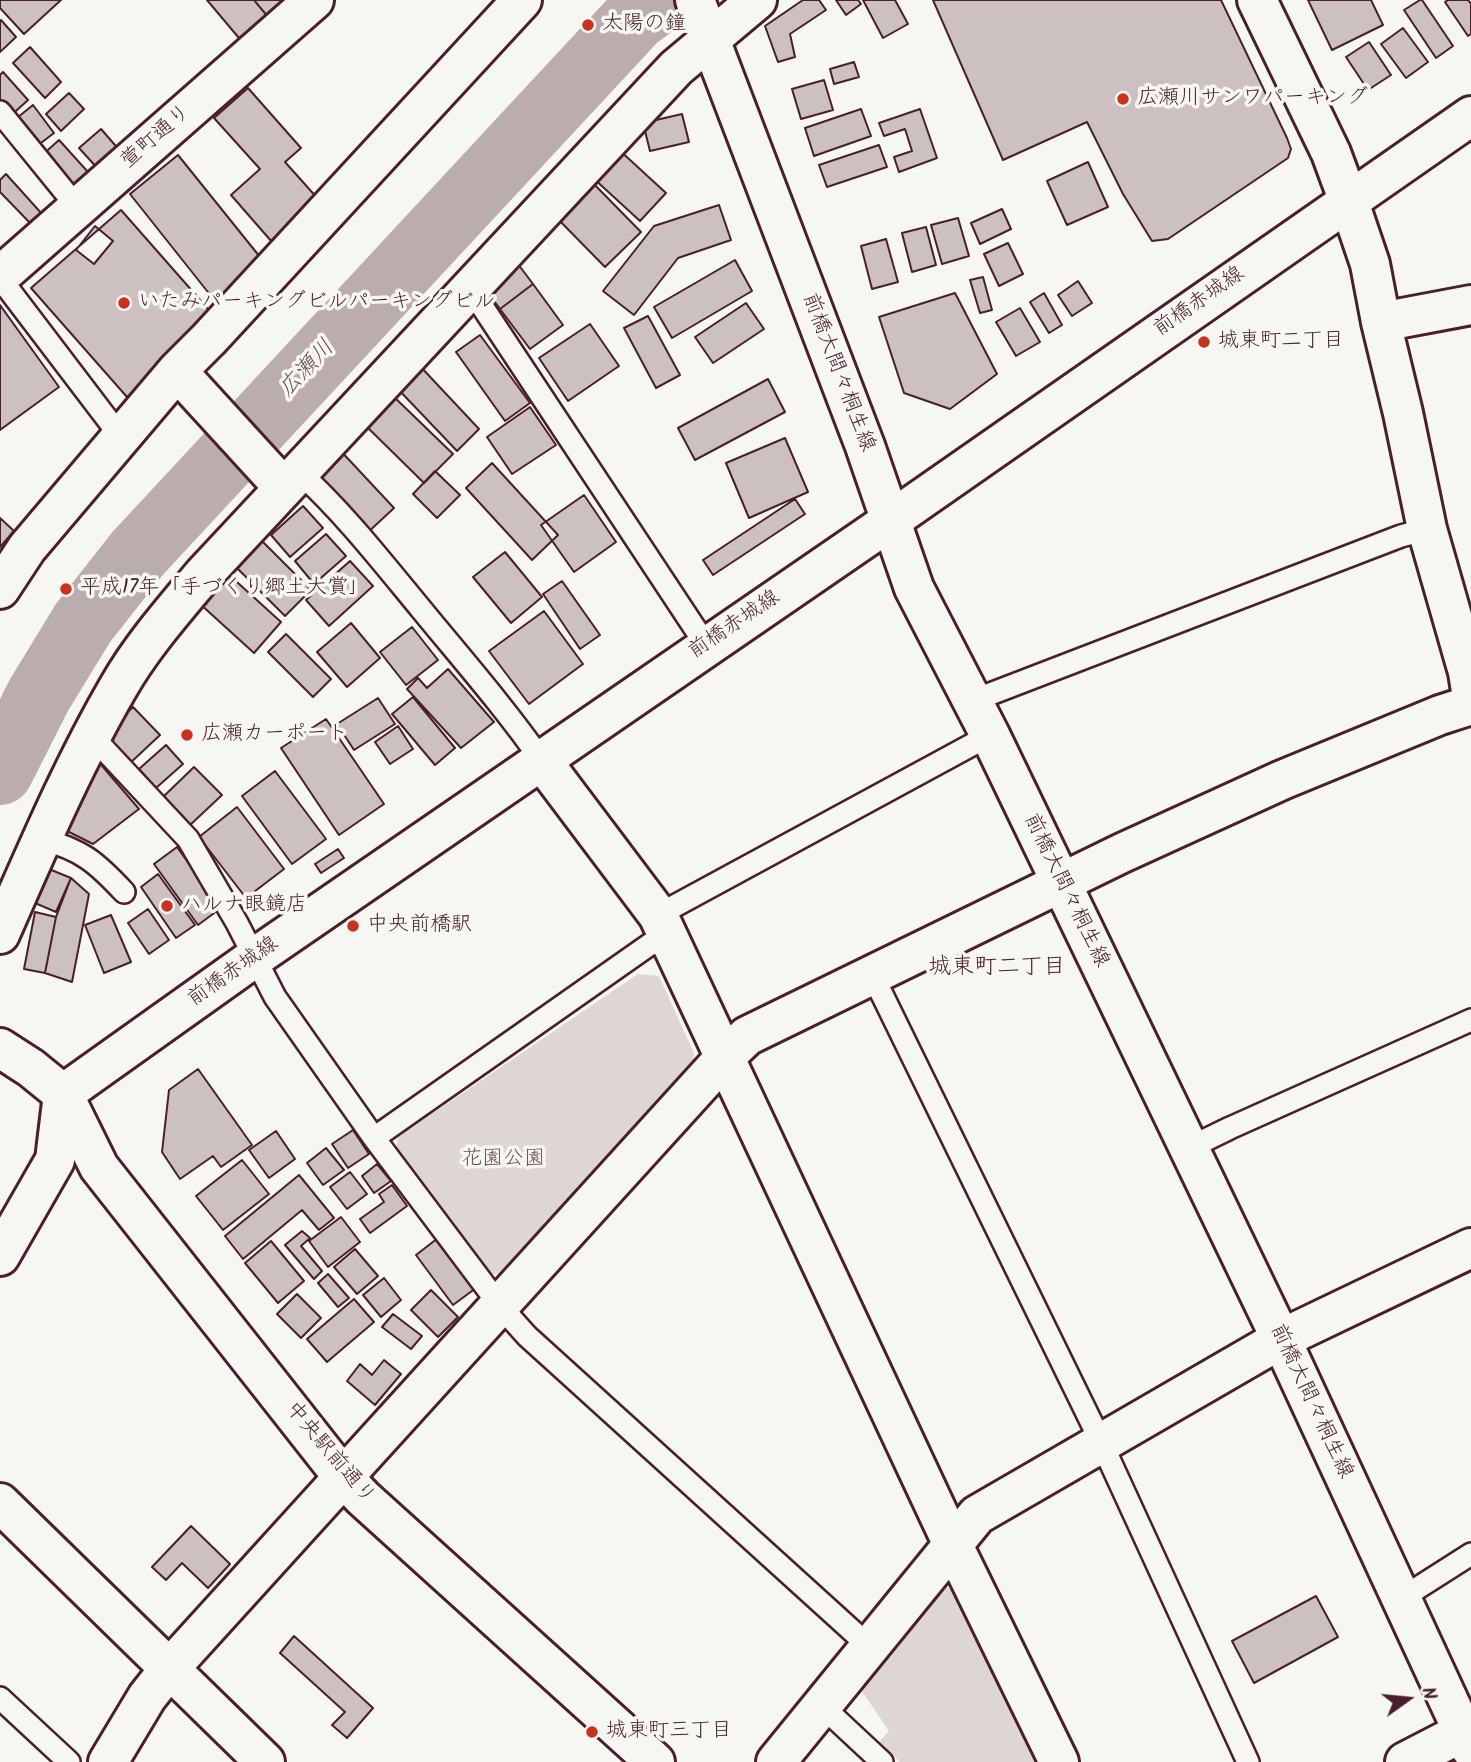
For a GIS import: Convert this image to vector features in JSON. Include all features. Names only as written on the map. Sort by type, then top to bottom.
[{"type":"street","name":"萱町通り","points":[[0,277],[314,0]]},
{"type":"street","points":[[0,589],[27,548],[121,437],[189,384],[209,339],[522,0]]},
{"type":"street","points":[[0,934],[90,741],[119,686],[150,638],[203,575],[676,68],[702,18],[757,0]]},
{"type":"street","points":[[1256,0],[1331,153],[1370,264],[1427,529],[1471,691]]},
{"type":"street","name":"前橋大間々桐生線","points":[[702,18],[865,446],[914,588],[990,735],[1281,1339],[1467,1741]]},
{"type":"street","name":"前橋赤城線","points":[[63,1094],[254,958],[1471,116]]},
{"type":"street","points":[[1381,322],[1471,305]]},
{"type":"street","points":[[189,384],[251,449],[292,480]]},
{"type":"street","points":[[108,1762],[147,1697],[170,1668],[501,1307],[726,1056],[747,1037],[1122,853],[1282,780],[1440,715],[1471,705]]},
{"type":"street","points":[[542,761],[663,926],[953,1545],[1059,1762]]},
{"type":"street","points":[[0,1048],[31,1068],[63,1094],[55,1160],[0,1256]]},
{"type":"street","name":"中央駅前通り","points":[[63,1094],[99,1167],[343,1477],[655,1762]]},
{"type":"street","points":[[776,1762],[977,1515],[1281,1339],[1471,1248]]},
{"type":"street","points":[[0,1503],[265,1762]]},
{"type":"street","points":[[1405,1762],[1467,1741]]},
{"type":"lane","points":[[0,112],[78,208]]},
{"type":"lane","points":[[0,277],[121,437]]},
{"type":"lane","points":[[467,290],[478,300],[706,645]]},
{"type":"lane","points":[[292,480],[314,486],[390,571],[514,721],[542,761]]},
{"type":"lane","points":[[972,701],[1401,536],[1427,529]]},
{"type":"lane","points":[[374,1138],[649,945],[663,926],[990,735]]},
{"type":"lane","points":[[90,741],[103,748],[188,839],[237,923],[275,998],[374,1138],[501,1307],[527,1336],[870,1647]]},
{"type":"lane","points":[[42,839],[79,851],[102,869],[124,892]]},
{"type":"lane","points":[[873,976],[1102,1444],[1248,1762]]},
{"type":"lane","points":[[1189,1148],[1471,1020]]},
{"type":"lane","points":[[1402,1598],[1471,1553]]},
{"type":"lane","points":[[0,1698],[69,1762]]},
{"type":"lane","points":[[823,1707],[882,1762]]},
{"type":"green space","name":"花園公園","points":[[638,974],[659,976],[694,1053],[693,1065],[507,1274],[488,1274],[395,1153],[398,1137]]},
{"type":"green space","points":[[942,1586],[960,1591],[1042,1762],[900,1762],[879,1742],[889,1731],[859,1687]]},
{"type":"building","points":[[0,0],[61,0],[24,34],[0,8]]},
{"type":"building","points":[[207,0],[254,0],[273,23],[244,44]]},
{"type":"building","points":[[254,0],[302,0],[273,23]]},
{"type":"building","points":[[803,0],[819,0],[826,10],[790,34],[795,57],[778,62],[765,26]]},
{"type":"building","points":[[836,0],[858,0],[861,4],[846,15]]},
{"type":"building","points":[[863,0],[895,0],[908,24],[883,38]]},
{"type":"building","name":"広瀬川サンワパーキング","points":[[933,0],[1221,0],[1287,138],[1291,149],[1288,158],[1168,239],[1152,241],[1123,194],[1087,122],[1003,160]]},
{"type":"building","points":[[1308,0],[1371,0],[1383,25],[1332,50]]},
{"type":"building","points":[[1420,0],[1453,46],[1436,58],[1404,10]]},
{"type":"building","points":[[1468,0],[1471,4],[1471,34],[1468,36],[1445,2]]},
{"type":"building","points":[[0,21],[16,37],[0,52]]},
{"type":"building","points":[[1403,28],[1428,62],[1406,78],[1381,44]]},
{"type":"building","points":[[1369,42],[1391,75],[1368,90],[1346,57]]},
{"type":"building","points":[[30,47],[61,82],[45,98],[13,63]]},
{"type":"building","points":[[854,62],[859,77],[834,84],[830,69]]},
{"type":"building","points":[[3,72],[28,100],[5,121],[0,116],[0,75]]},
{"type":"building","points":[[824,80],[833,110],[801,119],[792,89]]},
{"type":"building","points":[[248,88],[301,148],[285,162],[319,200],[272,242],[231,195],[260,169],[214,118]]},
{"type":"building","points":[[69,93],[84,109],[61,131],[46,114]]},
{"type":"building","points":[[33,105],[54,133],[33,149],[12,122]]},
{"type":"building","points":[[861,109],[871,136],[814,156],[805,128]]},
{"type":"building","points":[[920,109],[937,158],[899,172],[894,157],[912,151],[905,129],[884,136],[879,123]]},
{"type":"building","points":[[682,114],[689,142],[650,151],[643,123]]},
{"type":"building","points":[[101,129],[121,152],[100,171],[79,148]]},
{"type":"building","points":[[59,140],[88,172],[68,191],[39,158]]},
{"type":"building","points":[[879,145],[887,167],[827,187],[819,165]]},
{"type":"building","points":[[617,148],[666,193],[640,221],[592,177]]},
{"type":"building","points":[[178,155],[264,262],[215,301],[130,194]]},
{"type":"building","points":[[1088,162],[1108,207],[1067,225],[1047,181]]},
{"type":"building","points":[[6,174],[42,214],[31,224],[0,192],[0,180]]},
{"type":"building","points":[[587,177],[641,232],[605,267],[551,212]]},
{"type":"building","points":[[719,205],[731,240],[678,258],[634,315],[603,291],[654,226]]},
{"type":"building","points":[[1002,209],[1011,229],[980,244],[971,223]]},
{"type":"building","name":"いたみパーキングビルパーキングビル","points":[[121,210],[216,318],[127,397],[31,288]]},
{"type":"building","points":[[958,218],[969,256],[942,264],[931,225]]},
{"type":"building","points":[[95,226],[113,241],[94,264],[76,250]]},
{"type":"building","points":[[926,227],[936,265],[912,272],[902,233]]},
{"type":"building","points":[[886,239],[898,282],[872,289],[861,246]]},
{"type":"building","points":[[1008,243],[1023,274],[999,286],[984,254]]},
{"type":"building","points":[[515,260],[533,284],[500,309],[483,286]]},
{"type":"building","points":[[735,260],[752,291],[672,338],[654,307]]},
{"type":"building","points":[[983,277],[992,310],[980,313],[970,280]]},
{"type":"building","points":[[1078,281],[1092,303],[1072,316],[1058,295]]},
{"type":"building","points":[[533,284],[563,325],[530,349],[500,309]]},
{"type":"building","points":[[955,293],[997,374],[950,409],[904,393],[879,317]]},
{"type":"building","points":[[1044,293],[1062,325],[1049,333],[1030,302]]},
{"type":"building","points":[[746,303],[764,329],[713,363],[695,337]]},
{"type":"building","points":[[0,305],[59,387],[0,430]]},
{"type":"building","points":[[1020,308],[1040,342],[1016,356],[996,322]]},
{"type":"building","points":[[648,316],[680,375],[656,388],[624,328]]},
{"type":"building","points":[[590,324],[619,366],[568,401],[539,358]]},
{"type":"building","points":[[480,335],[530,403],[505,421],[456,352]]},
{"type":"building","points":[[419,365],[479,429],[457,451],[396,387]]},
{"type":"building","points":[[768,379],[785,412],[695,460],[678,428]]},
{"type":"building","points":[[391,394],[453,454],[424,483],[363,423]]},
{"type":"building","points":[[530,407],[556,445],[512,474],[487,437]]},
{"type":"building","points":[[785,438],[808,492],[749,518],[726,463]]},
{"type":"building","points":[[338,448],[394,508],[365,535],[310,475]]},
{"type":"building","points":[[492,463],[558,535],[532,560],[466,488]]},
{"type":"building","points":[[435,471],[460,495],[437,518],[413,494]]},
{"type":"building","points":[[584,495],[616,542],[574,572],[541,525]]},
{"type":"building","points":[[795,499],[805,514],[713,575],[703,560]]},
{"type":"building","points":[[303,506],[323,528],[290,557],[271,535]]},
{"type":"building","points":[[0,518],[14,531],[0,547]]},
{"type":"building","points":[[326,534],[346,556],[314,584],[295,561]]},
{"type":"building","points":[[261,540],[311,590],[285,616],[235,566]]},
{"type":"building","points":[[505,552],[542,597],[511,623],[473,577]]},
{"type":"building","points":[[350,561],[373,586],[329,626],[306,600]]},
{"type":"building","points":[[227,573],[281,622],[254,653],[199,603]]},
{"type":"building","points":[[562,581],[600,635],[580,649],[543,594]]},
{"type":"building","points":[[544,611],[583,664],[529,704],[489,651]]},
{"type":"building","points":[[351,623],[380,658],[347,687],[317,652]]},
{"type":"building","points":[[412,627],[438,660],[406,685],[380,652]]},
{"type":"building","points":[[286,634],[331,679],[313,697],[268,652]]},
{"type":"building","points":[[448,669],[494,722],[461,748],[407,689],[418,678],[427,688]]},
{"type":"building","points":[[413,697],[455,748],[435,765],[392,714]]},
{"type":"building","points":[[378,698],[395,724],[354,750],[337,724]]},
{"type":"building","points":[[133,707],[160,735],[127,766],[101,737]]},
{"type":"building","points":[[326,719],[384,804],[339,835],[281,748]]},
{"type":"building","points":[[398,726],[413,749],[390,764],[375,742]]},
{"type":"building","points":[[166,745],[183,764],[156,788],[139,769]]},
{"type":"building","points":[[97,760],[139,809],[93,844],[59,827]]},
{"type":"building","points":[[194,767],[222,795],[189,826],[162,798]]},
{"type":"building","points":[[275,771],[326,839],[292,864],[242,796]]},
{"type":"building","points":[[237,807],[284,869],[246,898],[199,837]]},
{"type":"building","points":[[177,847],[221,908],[198,925],[154,864]]},
{"type":"building","points":[[338,849],[344,858],[321,873],[315,864]]},
{"type":"building","points":[[44,867],[71,878],[56,912],[21,897]]},
{"type":"building","name":"ハルナ眼鏡店","points":[[158,874],[195,925],[176,938],[141,887]]},
{"type":"building","points":[[71,878],[89,894],[72,982],[45,973],[56,917]]},
{"type":"building","points":[[148,909],[169,940],[149,954],[128,923]]},
{"type":"building","points":[[35,912],[56,917],[45,973],[24,969]]},
{"type":"building","points":[[111,915],[131,962],[104,973],[85,925]]},
{"type":"building","points":[[198,1069],[252,1145],[221,1167],[213,1156],[180,1179],[162,1152],[169,1090]]},
{"type":"building","points":[[353,1130],[369,1154],[348,1168],[332,1144]]},
{"type":"building","points":[[276,1131],[295,1159],[269,1178],[249,1150]]},
{"type":"building","points":[[326,1148],[344,1170],[323,1185],[307,1163]]},
{"type":"building","points":[[242,1160],[269,1194],[223,1230],[196,1196]]},
{"type":"building","points":[[377,1164],[391,1181],[374,1193],[362,1176]]},
{"type":"building","points":[[350,1172],[367,1194],[347,1209],[330,1187]]},
{"type":"building","points":[[299,1175],[334,1218],[319,1230],[302,1210],[243,1259],[225,1236]]},
{"type":"building","points":[[392,1185],[407,1206],[370,1233],[360,1219],[384,1202],[379,1194]]},
{"type":"building","points":[[341,1217],[360,1242],[328,1267],[309,1241]]},
{"type":"building","points":[[302,1231],[310,1238],[301,1246],[322,1271],[314,1279],[285,1245]]},
{"type":"building","points":[[438,1238],[476,1288],[453,1305],[416,1255]]},
{"type":"building","points":[[271,1241],[304,1281],[278,1303],[245,1263]]},
{"type":"building","points":[[355,1249],[378,1276],[357,1294],[334,1267]]},
{"type":"building","points":[[328,1274],[349,1298],[338,1307],[318,1283]]},
{"type":"building","points":[[384,1278],[401,1300],[381,1317],[363,1295]]},
{"type":"building","points":[[431,1290],[458,1317],[438,1337],[411,1310]]},
{"type":"building","points":[[297,1294],[321,1318],[301,1338],[277,1314]]},
{"type":"building","points":[[354,1299],[374,1322],[327,1362],[307,1339]]},
{"type":"building","points":[[393,1314],[422,1336],[411,1349],[382,1327]]},
{"type":"building","points":[[384,1360],[401,1374],[375,1405],[347,1381],[360,1364],[372,1375]]},
{"type":"building","points":[[191,1526],[230,1564],[208,1588],[182,1563],[166,1580],[152,1567]]},
{"type":"building","points":[[1316,1596],[1338,1637],[1254,1683],[1232,1641]]},
{"type":"building","points":[[294,1636],[373,1708],[347,1738],[332,1725],[345,1712],[280,1653]]},
{"type":"waterway","name":"広瀬川","points":[[0,772],[39,695],[83,623],[138,553],[635,18],[659,0]]},
{"type":"place","name":"太陽の鐘","points":[[588,25]]},
{"type":"place","name":"広瀬川サンワパーキング","points":[[1123,99]]},
{"type":"place","name":"いたみパーキングビルパーキングビル","points":[[124,303]]},
{"type":"place","name":"城東町二丁目","points":[[1204,342]]},
{"type":"place","name":"平成17年「手づくり郷土大賞」","points":[[66,589]]},
{"type":"place","name":"広瀬カーポート","points":[[187,735]]},
{"type":"place","name":"ハルナ眼鏡店","points":[[167,906]]},
{"type":"place","name":"中央前橋駅","points":[[353,926]]},
{"type":"place","name":"城東町三丁目","points":[[592,1732]]},
{"type":"district","name":"城東町二丁目","points":[[997,969]]}]
